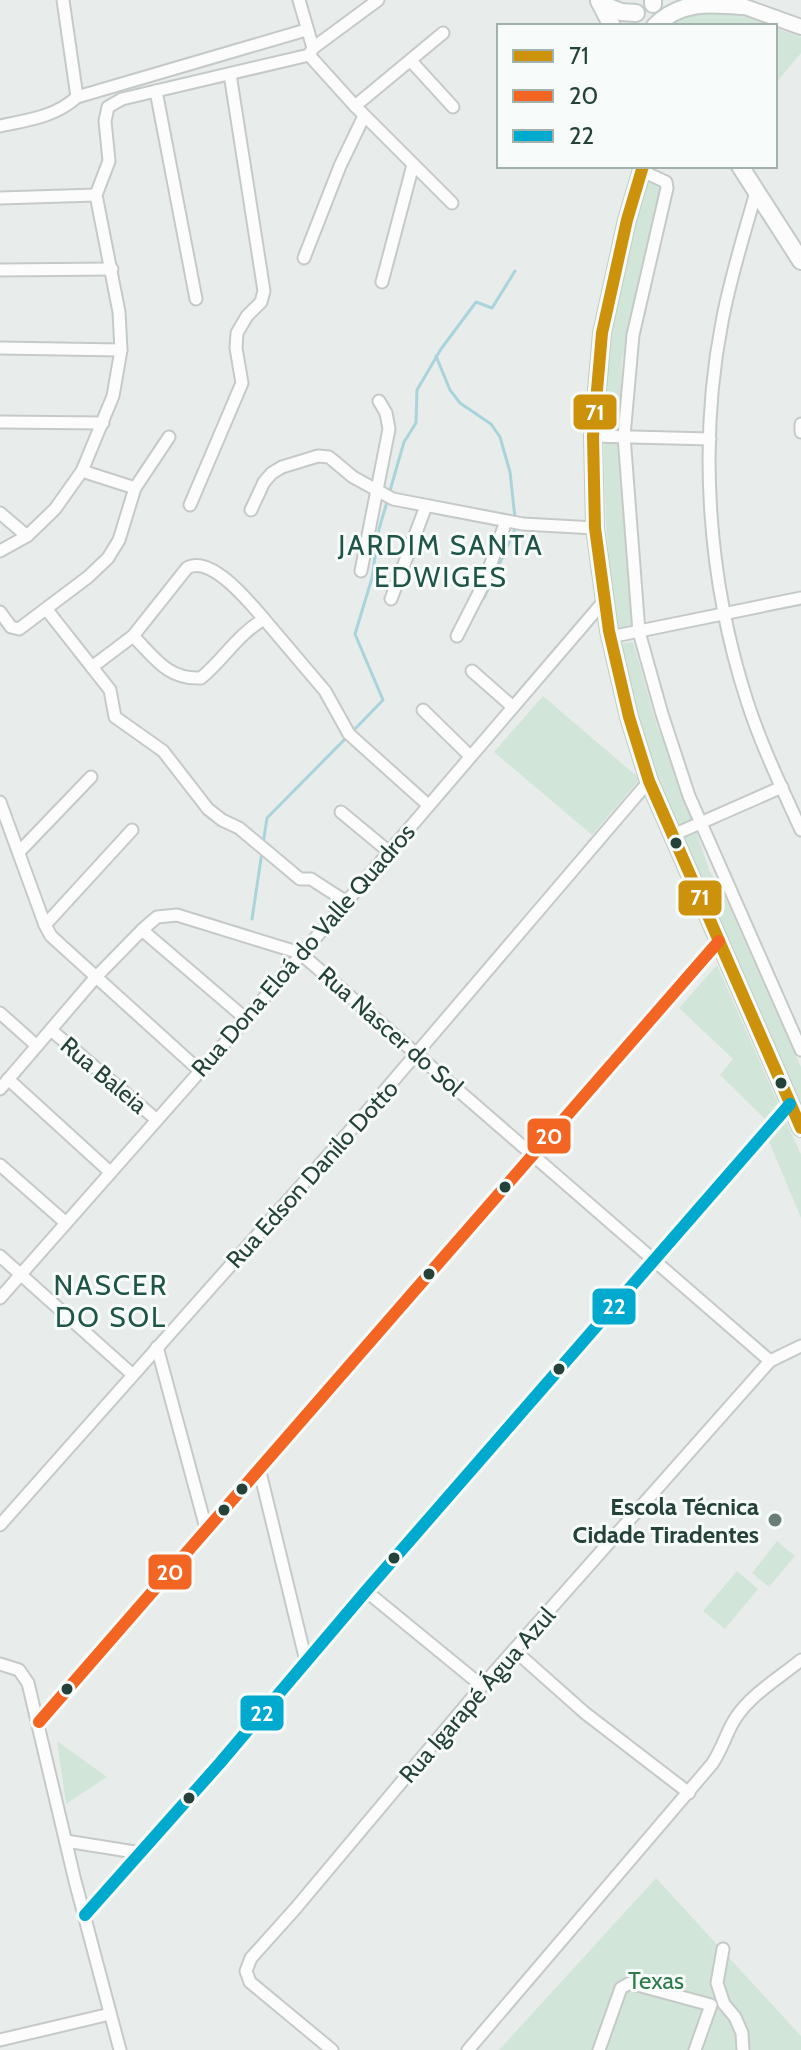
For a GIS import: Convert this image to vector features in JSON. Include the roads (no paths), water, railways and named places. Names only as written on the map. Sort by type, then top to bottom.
[{"type":"main road","points":[[600,2],[621,12],[636,13]]},
{"type":"main road","points":[[600,2],[611,24]]},
{"type":"main road","points":[[657,24],[671,12],[693,4],[734,3]]},
{"type":"main road","points":[[639,168],[602,333],[593,436],[595,528],[610,637],[629,717],[649,781],[801,1128]]},
{"type":"main road","points":[[741,168],[801,261]]},
{"type":"street","points":[[63,0],[77,97]]},
{"type":"street","points":[[299,0],[311,51],[364,116],[452,203]]},
{"type":"street","points":[[0,551],[27,536],[55,509],[82,471],[113,396],[121,350],[112,269],[96,195],[109,161],[106,110],[112,103],[311,51],[378,0]]},
{"type":"street","points":[[636,13],[655,1]]},
{"type":"street","points":[[734,3],[801,27]]},
{"type":"street","points":[[0,126],[60,111],[77,97],[306,30]]},
{"type":"street","points":[[355,106],[443,33]]},
{"type":"street","points":[[411,61],[453,107]]},
{"type":"street","points":[[190,505],[242,383],[236,348],[237,333],[247,316],[261,302],[264,291],[230,74]]},
{"type":"street","points":[[156,91],[196,299]]},
{"type":"street","points":[[304,258],[340,166],[364,116]]},
{"type":"street","points":[[382,282],[413,165]]},
{"type":"street","points":[[639,168],[660,177],[667,188],[633,335],[624,436],[639,632],[662,714],[701,823],[801,1050]]},
{"type":"street","points":[[756,192],[732,275],[715,374],[710,439],[713,531],[724,615],[747,702],[801,830]]},
{"type":"street","points":[[0,198],[96,195]]},
{"type":"street","points":[[0,270],[112,269]]},
{"type":"street","points":[[0,348],[121,350]]},
{"type":"street","points":[[361,571],[384,494],[389,429],[386,413],[379,401]]},
{"type":"street","points":[[0,422],[103,423]]},
{"type":"street","points":[[801,424],[801,432]]},
{"type":"street","points":[[593,436],[710,439]]},
{"type":"street","points":[[0,612],[11,627],[19,629],[88,577],[115,549],[135,488],[169,437]]},
{"type":"street","points":[[251,510],[264,482],[272,473],[318,456],[335,459],[353,477],[384,494],[426,506],[506,521],[561,528],[595,528]]},
{"type":"street","points":[[82,471],[135,488]]},
{"type":"street","points":[[391,599],[426,506]]},
{"type":"street","points":[[0,513],[27,536]]},
{"type":"street","points":[[457,636],[484,583],[506,521]]},
{"type":"street","points":[[92,667],[133,636],[187,568],[200,565],[231,582],[325,691],[349,734],[428,805]]},
{"type":"street","points":[[610,637],[801,598]]},
{"type":"street","name":"Rua Dona Eloá do Valle Quadros","points":[[0,1298],[246,1019],[604,601]]},
{"type":"street","points":[[47,610],[110,690],[115,717],[163,751],[208,809],[239,828],[300,879],[311,879],[345,901]]},
{"type":"street","points":[[133,636],[172,673],[184,679],[201,678],[249,628],[264,619]]},
{"type":"street","points":[[472,671],[513,707]]},
{"type":"street","points":[[423,710],[470,756]]},
{"type":"street","points":[[19,852],[91,777]]},
{"type":"street","name":"Rua Edson Danilo Dotto","points":[[0,1525],[417,1055],[649,781]]},
{"type":"street","points":[[673,835],[782,787]]},
{"type":"street","points":[[0,802],[45,925],[57,942],[200,1071]]},
{"type":"street","points":[[341,812],[388,851]]},
{"type":"street","points":[[45,925],[132,830]]},
{"type":"street","name":"Rua Nascer do Sol","points":[[0,1089],[95,978],[157,917],[177,915],[300,953],[770,1361]]},
{"type":"street","points":[[142,930],[246,1019]]},
{"type":"street","points":[[39,1722],[719,941]]},
{"type":"street","points":[[0,1013],[37,1046]]},
{"type":"street","name":"Rua Baleia","points":[[51,1030],[157,1120]]},
{"type":"street","points":[[8,1079],[110,1172]]},
{"type":"street","points":[[85,1915],[790,1104]]},
{"type":"street","points":[[0,1165],[66,1223]]},
{"type":"street","points":[[0,1256],[133,1375]]},
{"type":"street","name":"Rua Igarapé Água Azul","points":[[332,2050],[250,1982],[246,1971],[248,1964],[482,1686],[770,1361],[801,1346]]},
{"type":"street","points":[[157,1347],[206,1528]]},
{"type":"street","points":[[259,1468],[306,1661]]},
{"type":"street","points":[[366,1591],[482,1686]]},
{"type":"street","points":[[514,1650],[585,1713],[689,1793]]},
{"type":"street","points":[[468,2050],[689,1793],[723,1747],[733,1721],[745,1705],[801,1660]]},
{"type":"street","points":[[0,1664],[14,1667],[25,1676],[120,2050]]},
{"type":"street","points":[[66,1841],[141,1853]]},
{"type":"street","points":[[695,2050],[718,2004],[717,1983],[723,1949]]},
{"type":"street","points":[[599,2050],[621,1988],[630,1983],[718,2004],[738,2025],[743,2050]]},
{"type":"street","points":[[0,2040],[110,2014]]},
{"type":"waterway","points":[[389,494],[404,442],[416,423],[417,390],[441,349],[476,302],[492,308],[515,271]]},
{"type":"waterway","points":[[436,356],[450,390],[460,403],[491,424],[500,437],[510,472],[516,527],[484,598]]},
{"type":"waterway","points":[[353,731],[383,700],[355,634],[372,578],[379,529],[387,502]]},
{"type":"waterway","points":[[263,844],[267,818],[347,737]]},
{"type":"waterway","points":[[252,919],[262,852]]},
{"type":"place","name":"Escola Técnica Cidade Tiradentes","points":[[775,1520]]},
{"type":"district","name":"JARDIM SANTA EDWIGES","points":[[441,561]]},
{"type":"district","name":"NASCER DO SOL","points":[[111,1301]]},
{"type":"park label","name":"Texas","points":[[656,1980]]}]
